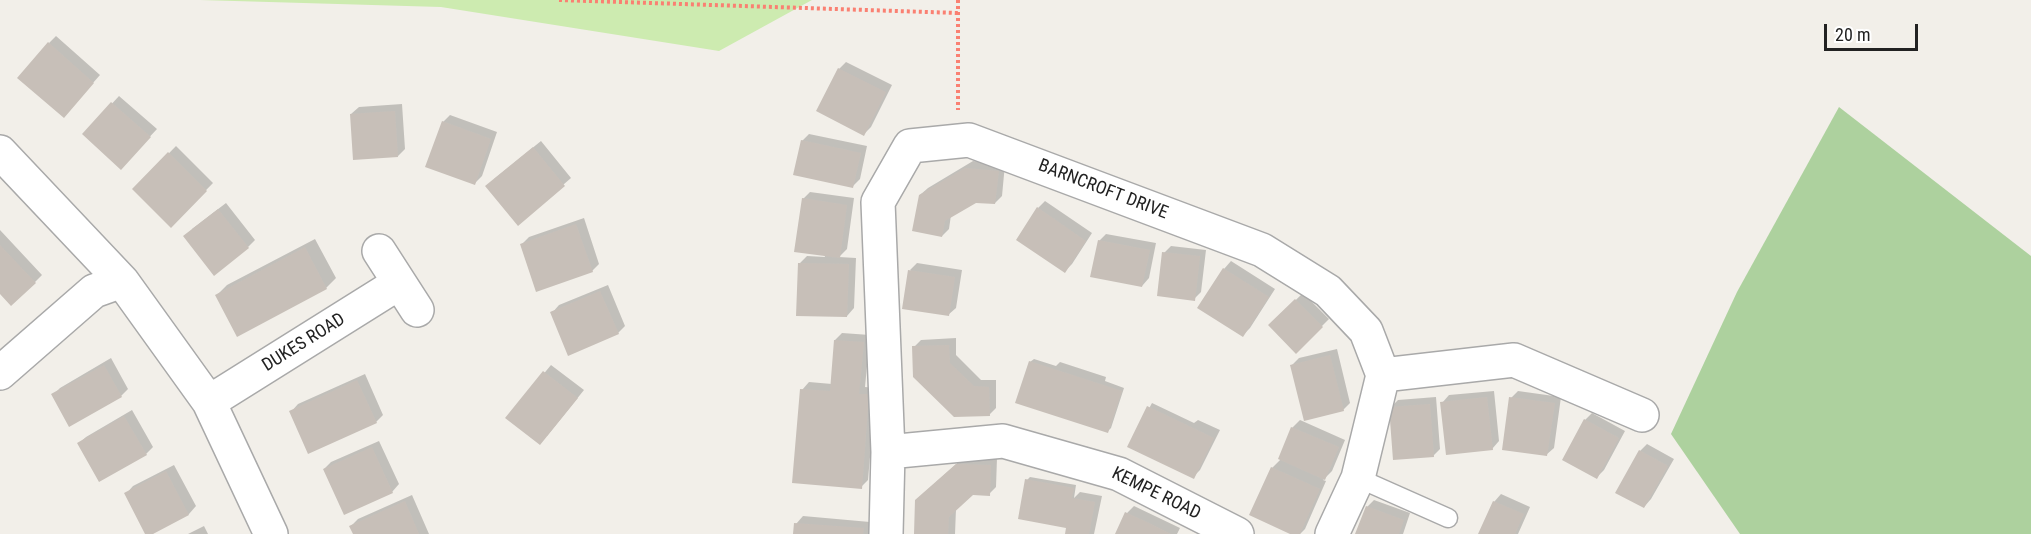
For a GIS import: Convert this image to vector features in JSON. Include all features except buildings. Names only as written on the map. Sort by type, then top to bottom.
[{"type":"street","name":"BARNCROFT DRIVE","points":[[886,534],[888,453],[878,202],[910,146],[969,140],[1262,250],[1328,291],[1366,331],[1383,375]]},
{"type":"street","points":[[0,153],[96,253],[108,286],[209,402],[271,534]]},
{"type":"street","points":[[379,251],[417,310]]},
{"type":"street","name":"DUKES ROAD","points":[[209,402],[399,283]]},
{"type":"street","points":[[0,373],[108,286]]},
{"type":"street","points":[[1332,534],[1358,478],[1383,375],[1514,360],[1642,415]]},
{"type":"street","name":"KEMPE ROAD","points":[[888,453],[1003,441],[1119,474],[1237,534]]},
{"type":"lane","points":[[1358,478],[1448,518]]},
{"type":"path","points":[[559,0],[958,13]]},
{"type":"path","points":[[958,0],[958,141]]},
{"type":"green space","points":[[200,0],[812,0],[719,51],[441,7]]},
{"type":"green space","points":[[1839,107],[2031,256],[2031,534],[1740,534],[1671,434],[1737,292]]}]
